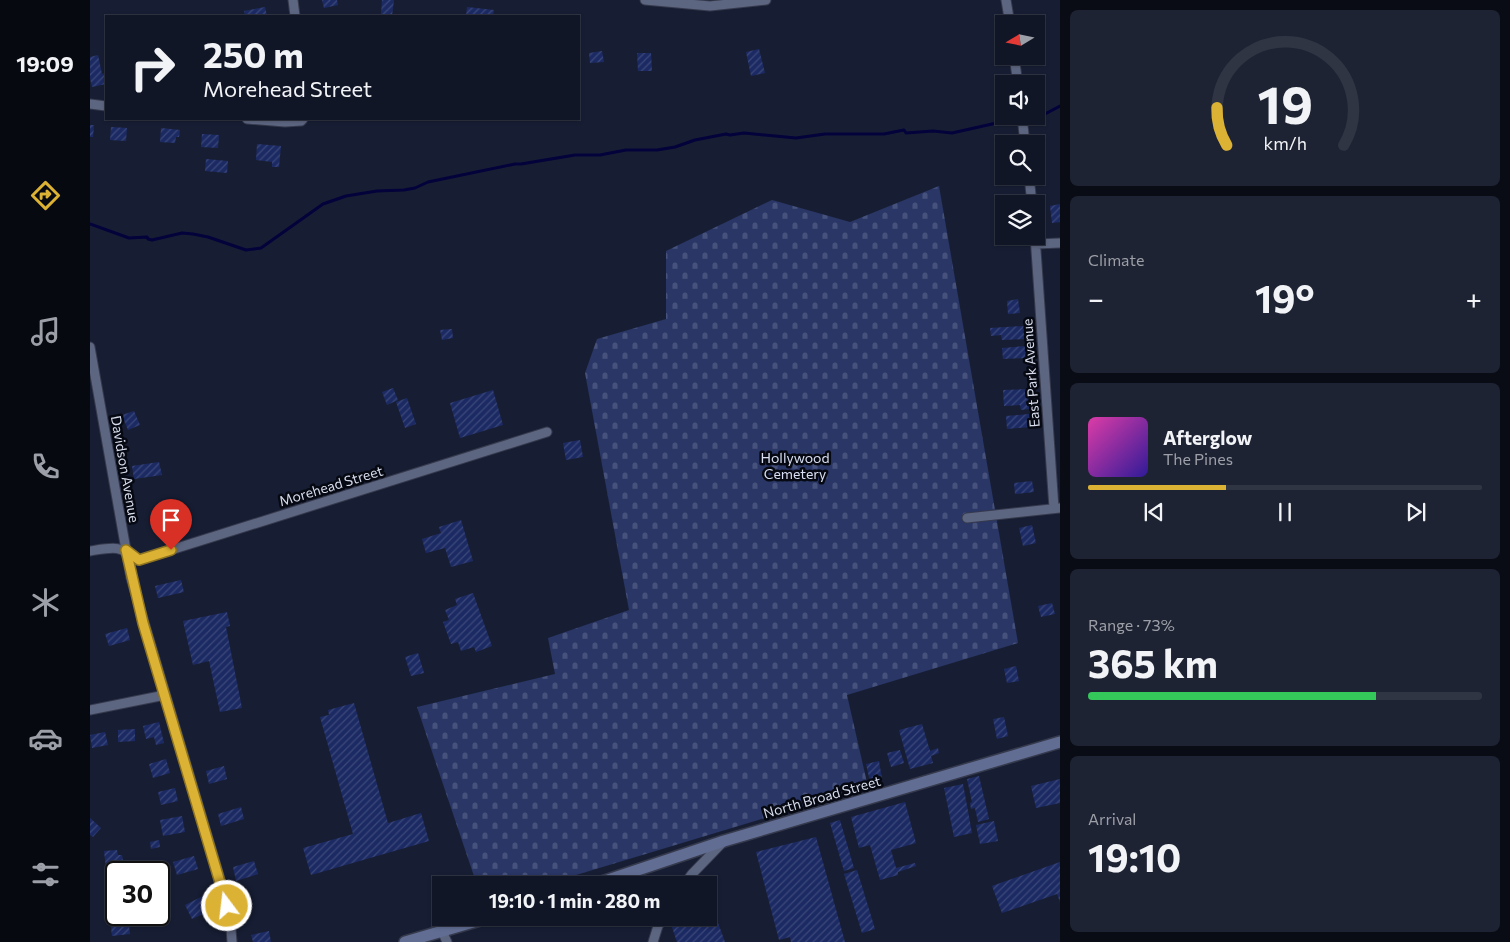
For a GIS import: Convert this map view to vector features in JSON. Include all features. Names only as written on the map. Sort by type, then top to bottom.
[{"type":"street","points":[[293,0],[294,15]]},
{"type":"street","points":[[645,0],[710,6],[766,0]]},
{"type":"street","points":[[1006,0],[1008,15]]},
{"type":"street","points":[[90,104],[105,106]]},
{"type":"street","points":[[260,120],[285,122],[302,120]]},
{"type":"street","points":[[1045,241],[1060,243]]},
{"type":"street","name":"East Park Avenue","points":[[1036,245],[1057,508]]},
{"type":"street","name":"Davidson Avenue","points":[[90,347],[134,587],[225,896],[230,916],[232,942]]},
{"type":"street","name":"Morehead Street","points":[[126,550],[139,560],[547,432]]},
{"type":"street","points":[[967,518],[1057,508]]},
{"type":"street","points":[[90,551],[114,547],[126,550]]},
{"type":"street","points":[[90,710],[165,695]]},
{"type":"street","name":"North Broad Street","points":[[621,876],[724,841],[1060,742]]},
{"type":"street","points":[[691,876],[724,841]]},
{"type":"street","points":[[405,942],[445,937],[469,926]]},
{"type":"street","points":[[653,942],[658,926]]},
{"type":"green space","name":"Hollywood Cemetery","points":[[939,186],[1018,643],[847,695],[868,787],[573,876],[474,876],[417,707],[555,674],[548,638],[629,610],[585,373],[597,339],[666,319],[666,251],[772,200],[850,222]]},
{"type":"building","points":[[322,0],[337,0],[338,5],[324,8]]},
{"type":"building","points":[[382,0],[394,0],[392,15],[381,14]]},
{"type":"building","points":[[265,7],[267,15],[245,15],[244,11]]},
{"type":"building","points":[[467,7],[494,10],[493,15],[466,15]]},
{"type":"building","points":[[759,49],[765,73],[751,76],[746,52]]},
{"type":"building","points":[[602,51],[604,62],[590,63],[589,53]]},
{"type":"building","points":[[637,53],[651,53],[652,71],[638,71]]},
{"type":"building","points":[[98,55],[102,74],[105,73],[105,84],[92,87],[90,57]]},
{"type":"building","points":[[90,125],[94,125],[93,137],[90,137]]},
{"type":"building","points":[[111,127],[127,128],[126,141],[110,140]]},
{"type":"building","points":[[161,128],[180,130],[179,137],[176,137],[175,143],[160,142]]},
{"type":"building","points":[[202,134],[219,135],[218,148],[201,147]]},
{"type":"building","points":[[257,144],[281,146],[279,167],[272,167],[272,162],[256,160]]},
{"type":"building","points":[[206,159],[228,161],[227,173],[205,171]]},
{"type":"building","points":[[1060,204],[1060,222],[1052,223],[1050,206]]},
{"type":"building","points":[[1018,299],[1020,313],[1008,314],[1007,301]]},
{"type":"building","points":[[1024,326],[1025,339],[1002,340],[1001,335],[991,336],[990,328]]},
{"type":"building","points":[[452,329],[453,338],[442,340],[440,330]]},
{"type":"building","points":[[1026,346],[1026,358],[1003,359],[1002,348]]},
{"type":"building","points":[[393,388],[398,400],[387,405],[382,392]]},
{"type":"building","points":[[1028,389],[1029,409],[1021,410],[1020,405],[1004,406],[1003,390]]},
{"type":"building","points":[[493,390],[503,425],[460,438],[450,403]]},
{"type":"building","points":[[407,398],[416,424],[405,428],[396,402]]},
{"type":"building","points":[[134,411],[140,425],[128,430],[122,415]]},
{"type":"building","points":[[1029,414],[1030,427],[1007,429],[1006,416]]},
{"type":"building","points":[[580,440],[583,457],[566,460],[563,443]]},
{"type":"building","points":[[159,462],[162,475],[134,479],[132,466]]},
{"type":"building","points":[[1032,481],[1034,492],[1015,494],[1014,483]]},
{"type":"building","points":[[461,520],[473,561],[451,567],[445,548],[426,553],[422,539],[441,533],[439,527]]},
{"type":"building","points":[[1032,525],[1036,543],[1023,546],[1019,528]]},
{"type":"building","points":[[181,580],[184,592],[158,598],[155,586]]},
{"type":"building","points":[[473,593],[492,646],[476,652],[474,647],[461,651],[458,642],[451,644],[443,622],[449,620],[445,610],[457,605],[455,599]]},
{"type":"building","points":[[1052,603],[1055,614],[1041,617],[1038,606]]},
{"type":"building","points":[[227,612],[230,626],[226,627],[242,708],[220,712],[209,661],[193,665],[183,621]]},
{"type":"building","points":[[127,628],[130,640],[109,646],[105,634]]},
{"type":"building","points":[[418,653],[424,673],[411,676],[405,657]]},
{"type":"building","points":[[1016,666],[1019,681],[1007,683],[1004,669]]},
{"type":"building","points":[[354,703],[388,823],[421,813],[429,841],[311,875],[303,848],[353,834],[320,717],[329,715],[328,710]]},
{"type":"building","points":[[1004,717],[1008,736],[997,739],[993,719]]},
{"type":"building","points":[[159,722],[164,743],[156,745],[154,737],[146,739],[143,726]]},
{"type":"building","points":[[922,724],[930,751],[938,748],[939,753],[931,756],[933,763],[910,769],[899,730]]},
{"type":"building","points":[[135,729],[135,741],[118,742],[118,730]]},
{"type":"building","points":[[105,732],[108,745],[92,748],[90,735]]},
{"type":"building","points":[[900,750],[904,763],[891,767],[887,753]]},
{"type":"building","points":[[166,759],[170,773],[153,778],[149,764]]},
{"type":"building","points":[[879,761],[882,779],[870,782],[866,764]]},
{"type":"building","points":[[224,766],[227,779],[209,784],[206,771]]},
{"type":"building","points":[[979,776],[989,819],[978,822],[975,808],[971,809],[970,803],[972,802],[967,779]]},
{"type":"building","points":[[1060,779],[1060,803],[1036,808],[1031,786]]},
{"type":"building","points":[[963,784],[972,833],[954,837],[944,788]]},
{"type":"building","points":[[175,788],[178,801],[161,805],[158,792]]},
{"type":"building","points":[[905,802],[916,843],[891,850],[896,868],[915,863],[916,866],[898,872],[898,875],[880,880],[870,845],[859,848],[851,817]]},
{"type":"building","points":[[241,807],[244,819],[221,826],[218,814]]},
{"type":"building","points":[[182,816],[185,832],[163,836],[160,820]]},
{"type":"building","points":[[90,818],[101,828],[93,837],[90,835]]},
{"type":"building","points":[[840,820],[854,868],[844,871],[830,823]]},
{"type":"building","points":[[994,821],[998,841],[980,844],[976,825]]},
{"type":"building","points":[[816,837],[845,942],[791,942],[790,937],[779,940],[756,852]]},
{"type":"building","points":[[159,840],[160,847],[151,849],[150,842]]},
{"type":"building","points":[[117,850],[118,855],[122,855],[123,861],[105,861],[104,851]]},
{"type":"building","points":[[194,856],[198,869],[177,875],[173,862]]},
{"type":"building","points":[[254,861],[258,874],[236,881],[233,867]]},
{"type":"building","points":[[1060,862],[1060,902],[1057,894],[1002,913],[992,886]]},
{"type":"building","points":[[857,870],[875,929],[862,933],[844,874]]},
{"type":"building","points":[[205,895],[212,910],[192,919],[185,905]]},
{"type":"building","points":[[717,920],[725,942],[677,942],[672,927],[717,926]]},
{"type":"building","points":[[111,926],[129,926],[130,934],[112,936]]},
{"type":"building","points":[[269,931],[271,942],[253,942],[251,935]]},
{"type":"waterway","points":[[1045,114],[1060,106]]},
{"type":"waterway","points":[[90,224],[129,238],[147,237],[152,240],[182,233],[193,234],[246,250],[261,248],[323,204],[346,196],[415,188],[428,182],[515,164],[575,155],[600,155],[626,150],[657,150],[726,134],[744,133],[796,138],[825,134],[884,134],[904,130],[906,133],[933,131],[952,133],[995,123]]},
{"type":"route","points":[[171,550],[139,560],[126,550],[143,623],[227,906]]}]
